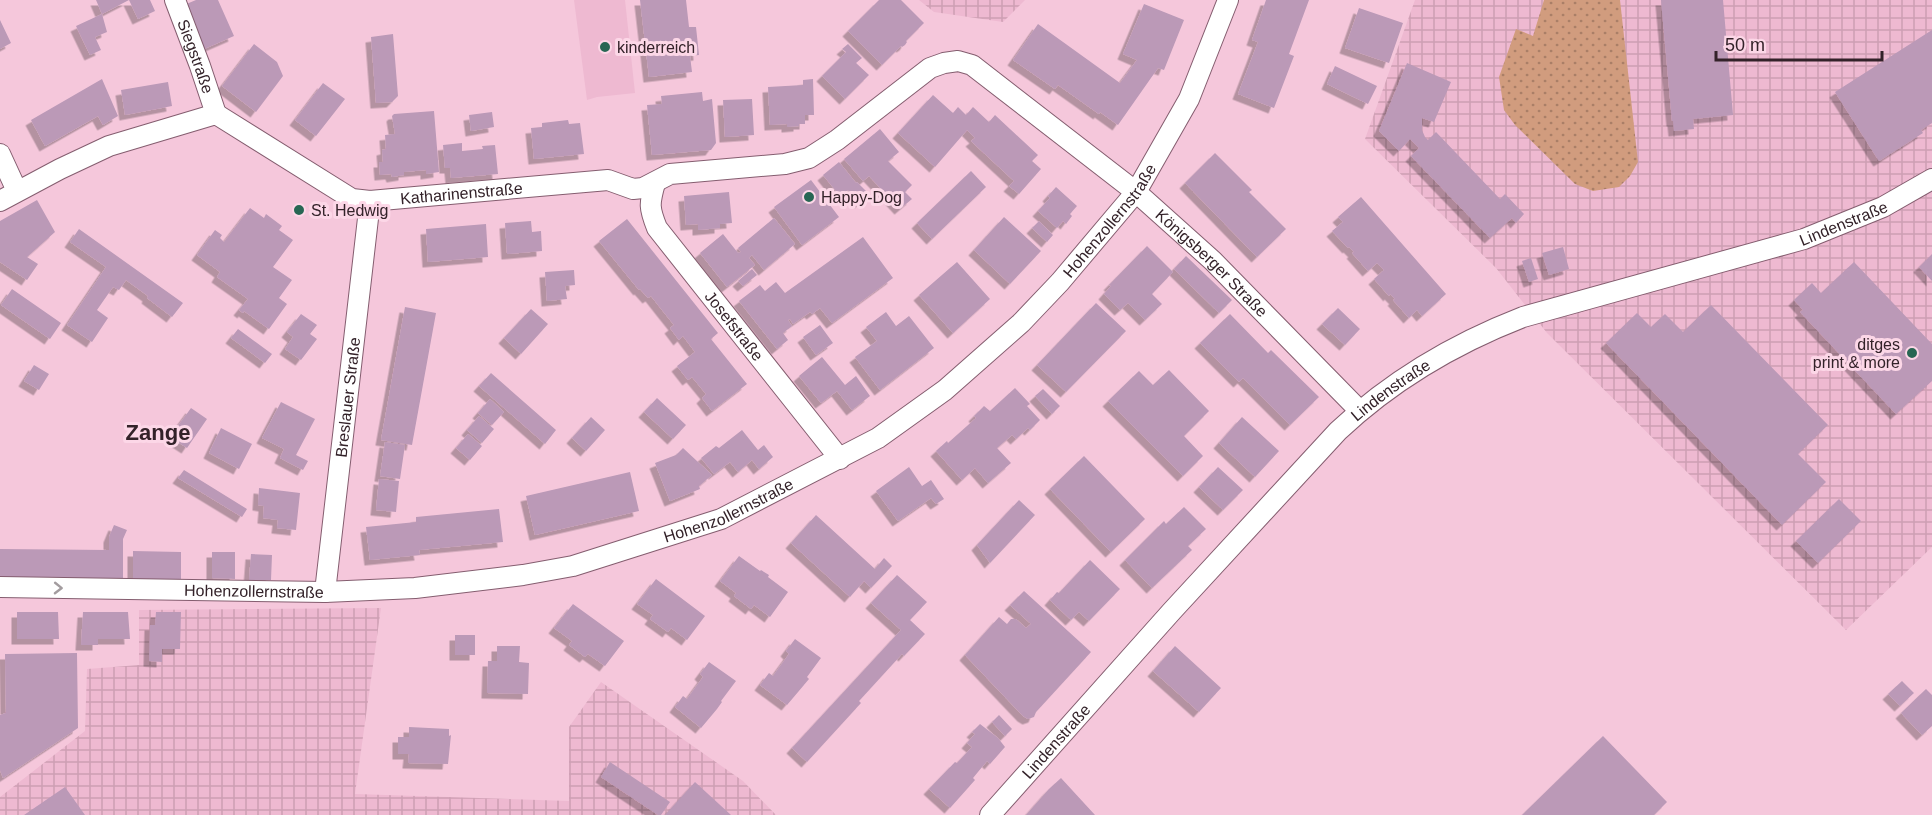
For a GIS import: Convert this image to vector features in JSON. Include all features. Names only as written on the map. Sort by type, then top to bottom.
[{"type":"street","name":"Siegstraße","points":[[175,0],[216,114]]},
{"type":"street","name":"Hohenzollernstraße","points":[[0,587],[325,592],[415,588],[523,575],[573,566],[721,519],[878,438],[945,390],[1021,323],[1060,282],[1136,192],[1189,99],[1228,0]]},
{"type":"street","name":"Königsberger Straße","points":[[930,68],[958,61],[972,65],[1136,192],[1213,261],[1360,411]]},
{"type":"street","name":"Katharinenstraße","points":[[216,114],[352,199],[370,201],[608,180],[633,189],[643,188],[670,174],[785,164],[809,158],[837,140],[930,68]]},
{"type":"street","points":[[0,201],[109,146],[216,114]]},
{"type":"street","points":[[0,154],[17,191]]},
{"type":"street","name":"Lindenstraße","points":[[990,815],[1226,551],[1338,431],[1360,411],[1408,375],[1505,324],[1804,239],[1883,207],[1932,179]]},
{"type":"street","name":"Josefstraße","points":[[655,183],[650,204],[657,228],[840,459]]},
{"type":"street","name":"Breslauer Straße","points":[[325,592],[370,201]]},
{"type":"shaded area","name":"kinderreich","points":[[574,0],[625,0],[635,93],[587,100]]},
{"type":"shaded area","points":[[919,0],[1025,0],[1003,22],[934,12]]},
{"type":"shaded area","points":[[1415,0],[1932,0],[1932,547],[1846,630],[1547,333],[1496,268],[1365,139]]},
{"type":"shaded area","points":[[1544,0],[1620,0],[1638,162],[1630,176],[1619,187],[1593,191],[1575,184],[1515,125],[1504,110],[1499,77],[1516,29],[1533,36]]},
{"type":"shaded area","points":[[381,608],[355,794],[569,801],[569,727],[601,682],[743,781],[776,815],[0,815],[0,797],[85,731],[87,669],[139,665],[139,610]]},
{"type":"building","points":[[96,0],[129,0],[102,14]]},
{"type":"building","points":[[129,0],[150,0],[155,11],[138,19]]},
{"type":"building","points":[[196,0],[218,0],[234,36],[204,49],[184,5]]},
{"type":"building","points":[[640,0],[686,0],[689,27],[696,27],[699,55],[690,56],[692,72],[649,77]]},
{"type":"building","points":[[879,0],[901,0],[924,23],[906,41],[905,45],[901,46],[882,65],[848,31]]},
{"type":"building","points":[[1266,0],[1309,0],[1289,54],[1294,56],[1274,108],[1238,94],[1258,42],[1252,40]]},
{"type":"building","points":[[1661,0],[1723,0],[1733,115],[1693,119],[1694,129],[1674,131]]},
{"type":"building","points":[[1144,4],[1184,20],[1164,70],[1158,68],[1118,125],[1058,85],[1055,89],[1013,60],[1038,24],[1120,83],[1137,60],[1123,54]]},
{"type":"building","points":[[1359,8],[1403,23],[1389,63],[1345,48]]},
{"type":"building","points":[[102,14],[107,32],[95,37],[101,50],[90,55],[76,26]]},
{"type":"building","points":[[0,20],[11,43],[0,49]]},
{"type":"building","points":[[1932,30],[1932,123],[1921,130],[1923,133],[1879,161],[1835,92]]},
{"type":"building","points":[[393,34],[398,96],[392,102],[376,103],[371,37]]},
{"type":"building","points":[[254,44],[277,62],[283,76],[256,112],[222,86]]},
{"type":"building","points":[[848,44],[862,58],[856,63],[869,75],[845,99],[822,76],[846,52],[842,49]]},
{"type":"building","points":[[1407,63],[1451,82],[1434,122],[1422,118],[1422,130],[1425,137],[1428,140],[1436,132],[1500,199],[1505,194],[1524,214],[1516,223],[1512,218],[1490,238],[1411,156],[1419,148],[1410,139],[1399,151],[1379,131]]},
{"type":"building","points":[[1335,66],[1377,86],[1368,104],[1327,84]]},
{"type":"building","points":[[102,79],[118,116],[103,125],[98,116],[45,146],[31,120]]},
{"type":"building","points":[[813,79],[814,115],[805,115],[805,124],[799,124],[799,126],[770,125],[768,87],[803,85],[803,80]]},
{"type":"building","points":[[168,82],[172,106],[125,115],[121,90]]},
{"type":"building","points":[[323,83],[345,99],[316,136],[295,120]]},
{"type":"building","points":[[702,92],[703,101],[712,99],[716,143],[711,150],[652,155],[647,105],[662,104],[661,96]]},
{"type":"building","points":[[933,95],[953,113],[958,107],[966,115],[973,107],[989,122],[995,115],[1038,155],[1032,161],[1041,169],[1019,194],[1009,186],[1014,181],[971,141],[975,138],[967,130],[935,167],[898,133]]},
{"type":"building","points":[[752,99],[754,135],[725,137],[723,100]]},
{"type":"building","points":[[434,111],[439,172],[426,174],[426,170],[404,172],[404,175],[392,177],[391,174],[380,175],[379,162],[383,162],[382,150],[386,149],[385,135],[395,134],[392,116]]},
{"type":"building","points":[[492,112],[494,127],[471,131],[469,115]]},
{"type":"building","points":[[568,120],[569,124],[580,123],[584,154],[534,159],[531,128],[542,127],[542,123]]},
{"type":"building","points":[[880,129],[899,152],[888,161],[912,185],[905,192],[912,199],[900,209],[869,176],[863,181],[844,159]]},
{"type":"building","points":[[462,143],[462,151],[495,145],[498,174],[451,178],[450,168],[445,168],[443,145]]},
{"type":"building","points":[[1215,153],[1286,229],[1257,257],[1185,183]]},
{"type":"building","points":[[839,162],[856,183],[869,194],[860,203],[848,190],[840,196],[823,175]]},
{"type":"building","points":[[971,171],[986,187],[932,239],[917,223]]},
{"type":"building","points":[[811,180],[839,217],[802,245],[774,207]]},
{"type":"building","points":[[1056,187],[1077,206],[1070,214],[1072,216],[1066,224],[1063,221],[1057,228],[1038,211]]},
{"type":"building","points":[[729,192],[732,223],[720,224],[720,228],[698,230],[698,224],[686,225],[684,196]]},
{"type":"building","points":[[1361,197],[1446,294],[1422,316],[1417,310],[1409,318],[1393,300],[1395,299],[1390,294],[1389,296],[1374,279],[1384,270],[1377,263],[1368,271],[1352,253],[1354,252],[1332,231],[1343,222],[1338,217]]},
{"type":"building","points":[[37,200],[55,232],[27,257],[38,264],[27,280],[0,262],[0,221]]},
{"type":"building","points":[[250,208],[264,218],[266,214],[282,226],[279,230],[293,240],[273,267],[292,280],[279,298],[287,304],[269,329],[244,311],[243,313],[239,310],[248,299],[217,277],[220,272],[197,255],[215,230],[222,235],[220,238],[224,242]]},
{"type":"building","points":[[1004,217],[1041,251],[1010,284],[974,250]]},
{"type":"building","points":[[774,218],[795,244],[764,270],[752,255],[749,258],[755,265],[727,287],[700,253],[723,234],[738,253],[741,252],[738,248]]},
{"type":"building","points":[[627,219],[718,333],[711,339],[747,384],[712,411],[702,398],[706,394],[692,377],[688,380],[677,366],[695,352],[683,336],[679,340],[670,328],[674,325],[651,296],[648,298],[639,290],[599,241]]},
{"type":"building","points":[[531,221],[532,232],[541,231],[542,251],[507,254],[505,223]]},
{"type":"building","points":[[1039,221],[1053,235],[1047,242],[1032,228]]},
{"type":"building","points":[[486,224],[488,257],[428,262],[426,229]]},
{"type":"building","points":[[79,229],[183,303],[172,317],[126,280],[119,290],[113,287],[97,310],[108,318],[92,342],[67,325],[106,267],[70,242]]},
{"type":"building","points":[[863,237],[893,278],[832,323],[820,308],[793,324],[790,319],[788,320],[792,326],[783,333],[788,340],[777,349],[739,301],[760,285],[765,291],[776,282],[785,293]]},
{"type":"building","points":[[1147,246],[1173,272],[1152,294],[1162,304],[1145,320],[1128,303],[1120,310],[1104,294],[1111,286],[1109,285]]},
{"type":"building","points":[[1563,247],[1569,269],[1549,275],[1542,253]]},
{"type":"building","points":[[1932,254],[1932,281],[1919,267]]},
{"type":"building","points":[[1186,256],[1232,300],[1219,313],[1174,269]]},
{"type":"building","points":[[1531,258],[1538,279],[1529,282],[1522,261]]},
{"type":"building","points":[[957,262],[990,299],[953,333],[919,295]]},
{"type":"building","points":[[1854,262],[1932,344],[1932,381],[1896,414],[1800,312],[1803,310],[1794,300],[1812,283],[1821,293]]},
{"type":"building","points":[[752,269],[757,275],[743,286],[738,281]]},
{"type":"building","points":[[574,270],[575,285],[565,286],[567,299],[547,301],[545,272]]},
{"type":"building","points":[[12,289],[61,323],[50,339],[1,305]]},
{"type":"building","points":[[1096,303],[1126,331],[1066,392],[1037,365]]},
{"type":"building","points":[[1711,305],[1828,425],[1798,454],[1826,482],[1782,525],[1606,343],[1637,313],[1651,327],[1665,314],[1683,332]]},
{"type":"building","points":[[405,307],[436,313],[412,445],[381,440]]},
{"type":"building","points":[[1338,308],[1360,329],[1345,345],[1322,324]]},
{"type":"building","points":[[531,309],[548,324],[521,354],[504,338]]},
{"type":"building","points":[[886,312],[896,326],[909,316],[934,348],[880,390],[855,357],[877,341],[866,327]]},
{"type":"building","points":[[301,314],[317,325],[310,334],[317,339],[301,360],[285,349],[293,337],[287,332]]},
{"type":"building","points":[[1230,314],[1268,353],[1271,350],[1319,397],[1290,425],[1243,378],[1239,382],[1200,343]]},
{"type":"building","points":[[820,325],[833,343],[816,355],[803,337]]},
{"type":"building","points":[[238,329],[272,354],[265,363],[231,338]]},
{"type":"building","points":[[822,357],[845,385],[856,376],[870,396],[852,410],[837,391],[821,403],[799,376]]},
{"type":"building","points":[[34,365],[49,374],[39,390],[24,381]]},
{"type":"building","points":[[1169,370],[1209,411],[1184,436],[1203,456],[1183,476],[1108,401],[1139,371],[1153,385]]},
{"type":"building","points":[[491,373],[556,430],[545,444],[479,386]]},
{"type":"building","points":[[1015,388],[1030,404],[1027,406],[1040,420],[1030,430],[1028,428],[1016,439],[1012,435],[997,448],[1011,463],[988,483],[975,468],[962,480],[936,451],[976,418],[974,416],[984,406],[990,411]]},
{"type":"building","points":[[1043,389],[1060,406],[1052,414],[1035,396]]},
{"type":"building","points":[[657,398],[686,425],[673,439],[644,412]]},
{"type":"building","points":[[490,399],[504,412],[492,425],[478,413]]},
{"type":"building","points":[[281,402],[315,419],[296,455],[308,461],[303,470],[280,458],[284,449],[262,438]]},
{"type":"building","points":[[191,408],[207,419],[187,448],[170,437]]},
{"type":"building","points":[[479,416],[494,429],[482,443],[467,430]]},
{"type":"building","points":[[591,417],[605,430],[586,451],[572,438]]},
{"type":"building","points":[[1242,417],[1279,451],[1255,477],[1219,443]]},
{"type":"building","points":[[221,428],[252,444],[239,469],[209,453]]},
{"type":"building","points":[[742,430],[758,450],[764,445],[773,457],[759,469],[752,460],[738,472],[730,462],[714,474],[701,458],[716,446],[719,448]]},
{"type":"building","points":[[468,434],[482,446],[470,460],[456,448]]},
{"type":"building","points":[[385,442],[405,445],[400,479],[380,476]]},
{"type":"building","points":[[683,448],[712,475],[699,486],[700,489],[670,501],[655,463],[676,455]]},
{"type":"building","points":[[1084,456],[1145,519],[1111,552],[1050,489]]},
{"type":"building","points":[[909,467],[922,486],[931,480],[944,499],[936,504],[931,498],[898,521],[876,491]]},
{"type":"building","points":[[1218,467],[1243,490],[1223,510],[1199,487]]},
{"type":"building","points":[[184,470],[247,509],[242,517],[178,478]]},
{"type":"building","points":[[630,472],[639,511],[535,535],[526,496]]},
{"type":"building","points":[[379,479],[399,481],[396,512],[376,510]]},
{"type":"building","points":[[259,488],[300,493],[296,530],[277,528],[278,520],[263,518],[264,506],[258,505]]},
{"type":"building","points":[[1839,499],[1861,521],[1818,563],[1796,541]]},
{"type":"building","points":[[1019,500],[1035,515],[990,563],[977,545]]},
{"type":"building","points":[[1184,507],[1206,529],[1188,546],[1192,550],[1152,588],[1125,560],[1164,521],[1166,524]]},
{"type":"building","points":[[499,509],[503,542],[419,550],[420,555],[370,560],[366,527],[416,522],[416,517]]},
{"type":"building","points":[[816,515],[875,569],[884,558],[892,566],[871,588],[864,581],[850,597],[791,543]]},
{"type":"building","points":[[114,525],[127,530],[123,539],[123,579],[0,578],[0,549],[109,550],[109,537]]},
{"type":"building","points":[[133,551],[181,552],[181,579],[133,579]]},
{"type":"building","points":[[212,552],[235,552],[235,579],[212,578]]},
{"type":"building","points":[[251,554],[272,555],[271,580],[249,580]]},
{"type":"building","points":[[739,556],[769,575],[768,577],[788,592],[770,617],[754,605],[751,609],[734,596],[736,593],[720,581]]},
{"type":"building","points":[[1090,560],[1120,589],[1089,621],[1079,612],[1071,620],[1050,600]]},
{"type":"building","points":[[897,575],[927,602],[910,620],[925,634],[904,656],[902,654],[807,762],[792,748],[901,630],[871,603]]},
{"type":"building","points":[[656,579],[705,616],[687,640],[671,628],[668,632],[650,619],[653,615],[637,604]]},
{"type":"building","points":[[1024,591],[1091,652],[1034,717],[1028,719],[965,655],[999,617],[1007,624],[1011,619],[1016,619],[1026,628],[1031,624],[1010,605]]},
{"type":"building","points":[[573,604],[624,641],[605,666],[588,654],[585,657],[569,645],[572,641],[554,628]]},
{"type":"building","points":[[17,612],[58,612],[59,639],[17,639]]},
{"type":"building","points":[[83,612],[128,612],[130,639],[98,639],[98,645],[81,645]]},
{"type":"building","points":[[156,612],[181,612],[180,649],[162,649],[162,662],[149,661],[150,625],[155,625]]},
{"type":"building","points":[[455,635],[475,635],[475,655],[455,655]]},
{"type":"building","points":[[795,639],[821,658],[807,677],[809,679],[787,705],[760,685],[769,673],[773,676],[789,654],[786,651]]},
{"type":"building","points":[[497,646],[520,646],[519,662],[529,663],[528,694],[487,693],[488,661],[497,661]]},
{"type":"building","points":[[1175,646],[1221,688],[1199,712],[1153,671]]},
{"type":"building","points":[[77,653],[78,728],[3,778],[0,770],[0,715],[6,713],[5,654]]},
{"type":"building","points":[[709,662],[736,681],[701,728],[675,707],[683,696],[687,699],[703,677],[700,674]]},
{"type":"building","points":[[1902,681],[1914,693],[1900,706],[1888,694]]},
{"type":"building","points":[[1926,689],[1932,695],[1932,726],[1922,735],[1901,713]]},
{"type":"building","points":[[999,715],[1012,729],[1005,736],[992,722]]},
{"type":"building","points":[[980,724],[998,738],[1005,747],[990,764],[987,761],[973,778],[975,780],[950,808],[929,789],[972,747],[967,743],[975,734],[972,732]]},
{"type":"building","points":[[409,727],[449,729],[449,736],[451,735],[448,764],[408,763],[409,754],[398,754],[398,737],[409,737]]},
{"type":"building","points":[[1603,736],[1667,802],[1654,815],[1522,815]]},
{"type":"building","points":[[610,762],[670,802],[661,815],[601,777]]},
{"type":"building","points":[[1061,778],[1095,815],[1026,815],[1049,789]]},
{"type":"building","points":[[695,782],[731,815],[665,815]]},
{"type":"building","points":[[65,787],[85,815],[24,815]]},
{"type":"place","name":"kinderreich","points":[[605,47]]},
{"type":"place","name":"Happy-Dog","points":[[809,197]]},
{"type":"place","name":"St. Hedwig","points":[[299,210]]},
{"type":"place","name":"ditges print & more","points":[[1912,353]]},
{"type":"district","name":"Zange","points":[[158,432]]}]
